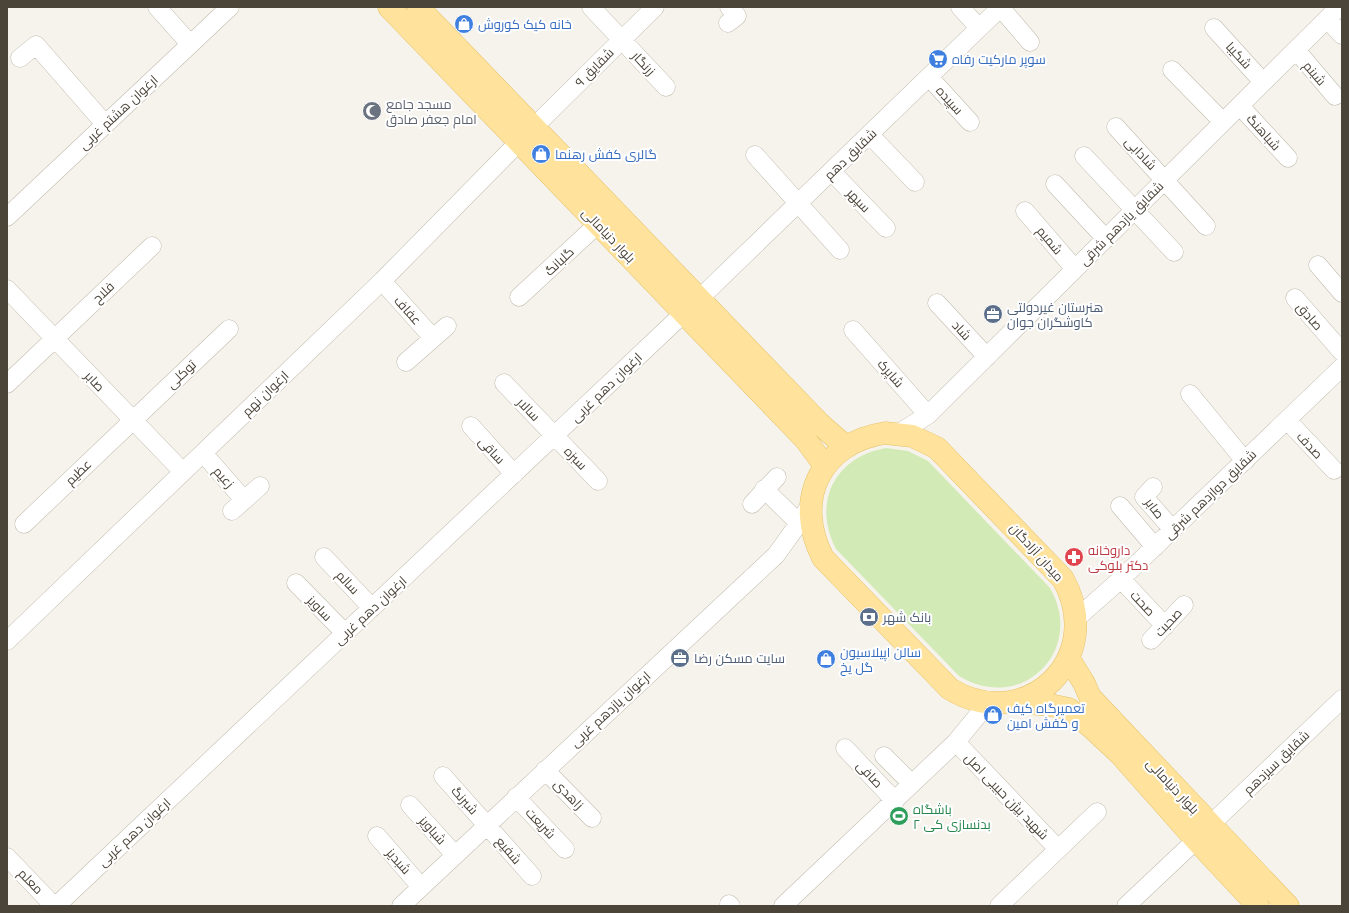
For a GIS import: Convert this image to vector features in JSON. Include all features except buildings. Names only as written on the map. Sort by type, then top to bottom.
[{"type":"main road","name":"بلوار دنیامالی","points":[[390,7],[527,135],[691,306],[805,439],[825,466]]},
{"type":"main road","name":"بلوار دنیامالی","points":[[418,7],[527,135],[598,224],[845,446]]},
{"type":"main road","name":"میدان آزادگان","points":[[899,433],[925,441],[937,448],[1064,579],[1070,591],[1077,618],[1074,646],[1069,659],[1057,676],[1041,690],[1016,701],[988,703],[962,696],[945,684],[823,558],[812,532],[810,505],[813,491],[825,466],[845,446],[871,435],[899,433]]},
{"type":"main road","name":"بلوار دنیامالی","points":[[1069,659],[1084,683],[1090,697],[1203,833],[1258,906]]},
{"type":"main road","name":"بلوار دنیامالی","points":[[1016,701],[1069,709],[1091,727],[1203,833],[1288,906]]},
{"type":"street","points":[[157,7],[190,44]]},
{"type":"street","name":"ارغوان هشتم غربی","points":[[8,213],[230,7]]},
{"type":"street","name":"زرنگار","points":[[591,7],[666,88]]},
{"type":"street","name":"شقایق ۹","points":[[527,135],[621,39],[655,7]]},
{"type":"street","points":[[960,7],[979,28]]},
{"type":"street","points":[[1000,7],[1030,42]]},
{"type":"street","name":"شقایق دهم","points":[[691,306],[798,205],[1000,7]]},
{"type":"street","points":[[1333,13],[1342,35]]},
{"type":"street","name":"شقایق یازدهم شرقی","points":[[899,433],[928,415],[1333,13]]},
{"type":"street","name":"شکیبا","points":[[1214,28],[1263,82]]},
{"type":"street","points":[[20,58],[36,45],[105,124]]},
{"type":"street","name":"شبنم","points":[[1296,50],[1335,96]]},
{"type":"street","points":[[1172,70],[1223,122]]},
{"type":"street","name":"سپیده","points":[[929,77],[970,122]]},
{"type":"street","name":"شباهنگ","points":[[1240,106],[1288,158]]},
{"type":"street","name":"شادابی","points":[[1116,127],[1206,226]]},
{"type":"street","name":"ارغوان نهم","points":[[7,640],[382,281],[527,135]]},
{"type":"street","points":[[870,135],[915,182]]},
{"type":"street","points":[[755,155],[798,205],[840,250]]},
{"type":"street","points":[[1084,156],[1174,252]]},
{"type":"street","name":"سپهر","points":[[832,172],[886,228]]},
{"type":"street","points":[[1055,184],[1106,238]]},
{"type":"street","name":"شمیم","points":[[1025,211],[1075,270]]},
{"type":"street","name":"گلبانگ","points":[[519,298],[598,224]]},
{"type":"street","name":"فلاح","points":[[7,384],[152,246]]},
{"type":"street","points":[[1318,265],[1342,293]]},
{"type":"street","name":"عفاف","points":[[382,281],[440,332],[406,362]]},
{"type":"street","name":"صابر","points":[[7,289],[183,472]]},
{"type":"street","name":"صادق","points":[[1295,298],[1342,352]]},
{"type":"street","name":"شاد","points":[[937,303],[987,357]]},
{"type":"street","name":"ارغوان دهم غربی","points":[[55,906],[691,306]]},
{"type":"street","name":"توکلی","points":[[132,420],[229,329]]},
{"type":"street","name":"شاپرک","points":[[854,330],[928,415]]},
{"type":"street","name":"شقایق دوازدهم شرقی","points":[[1077,618],[1173,530],[1342,367]]},
{"type":"street","name":"سالار","points":[[504,383],[555,435]]},
{"type":"street","points":[[1190,394],[1245,461]]},
{"type":"street","name":"عظیم","points":[[24,524],[132,420]]},
{"type":"street","name":"صدف","points":[[1287,420],[1334,470]]},
{"type":"street","name":"ساقی","points":[[471,426],[514,474]]},
{"type":"street","name":"سبزه","points":[[555,435],[598,481]]},
{"type":"street","name":"زعیم","points":[[203,453],[238,506],[260,486]]},
{"type":"street","points":[[752,504],[764,489],[777,477]]},
{"type":"street","name":"صابر","points":[[1154,487],[1144,497],[1173,530]]},
{"type":"street","points":[[764,489],[800,523]]},
{"type":"street","name":"ارغوان یازدهم غربی","points":[[412,899],[487,824],[776,555],[800,523],[810,505]]},
{"type":"street","points":[[1120,506],[1155,547]]},
{"type":"street","name":"سالم","points":[[324,556],[372,608]]},
{"type":"street","name":"صحت","points":[[1121,579],[1165,626]]},
{"type":"street","name":"ساویز","points":[[296,583],[345,633]]},
{"type":"street","name":"صحبت","points":[[1152,640],[1184,605]]},
{"type":"street","name":"شقایق سیزدهم","points":[[1126,906],[1342,699]]},
{"type":"street","points":[[783,906],[956,742],[988,703]]},
{"type":"street","name":"شهید بیژن حبیبی اصل","points":[[956,742],[1058,849]]},
{"type":"street","name":"صافی","points":[[845,748],[895,801]]},
{"type":"street","points":[[884,756],[912,784]]},
{"type":"street","name":"زاهدی","points":[[545,770],[592,818]]},
{"type":"street","name":"شبرنگ","points":[[443,776],[487,824]]},
{"type":"street","name":"شریعت","points":[[516,797],[565,849]]},
{"type":"street","name":"شباویز","points":[[410,805],[455,855]]},
{"type":"street","points":[[1001,905],[1097,812]]},
{"type":"street","name":"شفیع","points":[[487,824],[532,876]]},
{"type":"street","name":"شبدیز","points":[[377,836],[412,899]]},
{"type":"street","name":"معلم","points":[[7,857],[55,906]]},
{"type":"green space","points":[[886,448],[908,451],[928,461],[1050,588],[1059,611],[1060,634],[1053,654],[1041,670],[1025,681],[1004,687],[982,686],[959,676],[836,549],[829,532],[826,515],[832,485],[841,472],[853,461],[868,453]]},
{"type":"place","name":"خانه کیک کوروش","points":[[464,24]]},
{"type":"place","name":"سوپر مارکیت رفاه","points":[[938,59]]},
{"type":"place","name":"مسجد جامع امام جعفر صادق","points":[[372,111]]},
{"type":"place","name":"گالری کفش رهنما","points":[[541,154]]},
{"type":"place","name":"هنرستان غیردولتی کاوشگران جوان","points":[[993,314]]},
{"type":"place","name":"داروخانه دکتر بلوکی","points":[[1074,557]]},
{"type":"place","name":"بانک شهر","points":[[869,617]]},
{"type":"place","name":"سایت مسکن رضا","points":[[680,658]]},
{"type":"place","name":"سالن اپیلاسیون گل یخ","points":[[826,659]]},
{"type":"place","name":"تعمیرگاه کیف و کفش امین","points":[[993,715]]},
{"type":"place","name":"باشگاه بدنسازی کی ۲","points":[[899,816]]}]
